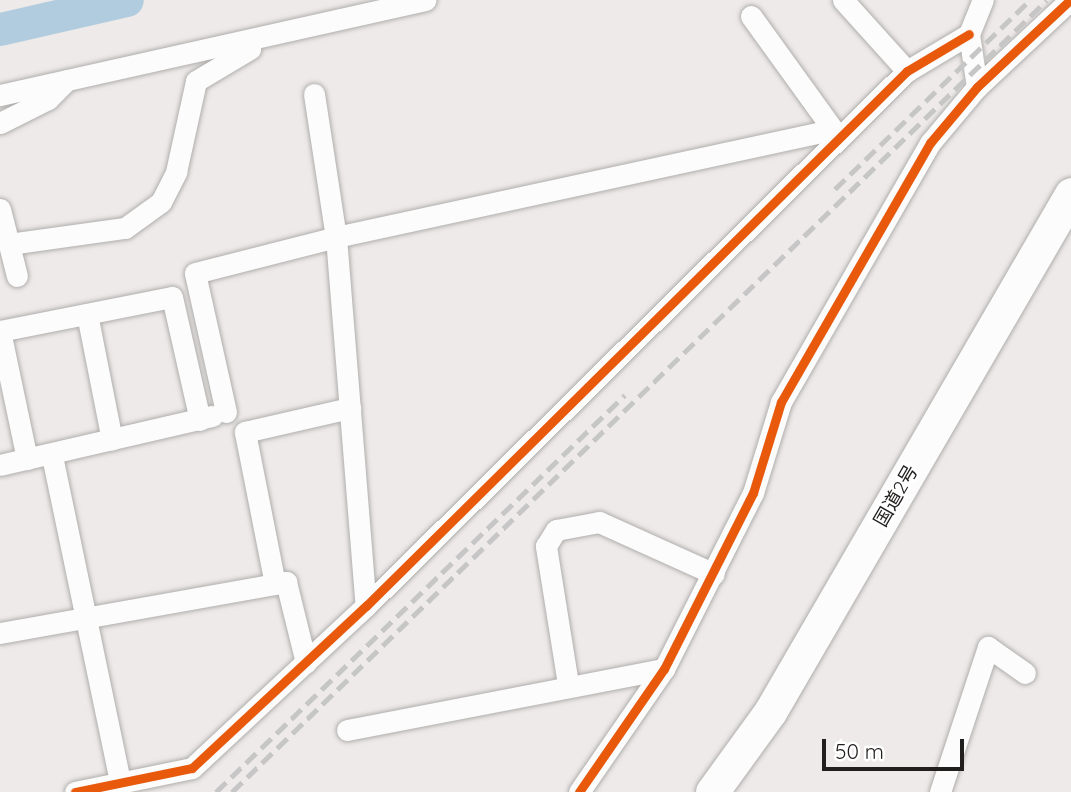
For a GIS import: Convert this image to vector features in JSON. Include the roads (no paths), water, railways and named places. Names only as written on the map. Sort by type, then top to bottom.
[{"type":"highway","name":"国道2号","points":[[712,792],[770,712],[1071,194]]},
{"type":"street","points":[[0,95],[426,0]]},
{"type":"street","points":[[843,0],[907,71]]},
{"type":"street","points":[[977,87],[969,34],[983,0]]},
{"type":"street","points":[[579,792],[664,669],[714,575],[753,492],[781,402],[923,154],[977,87],[1070,0]]},
{"type":"street","points":[[751,16],[839,138]]},
{"type":"street","points":[[9,244],[125,228],[161,202],[176,172],[196,81],[217,65],[282,34]]},
{"type":"street","points":[[75,792],[192,768],[366,606],[907,71],[969,34]]},
{"type":"street","points":[[0,123],[48,99],[67,80]]},
{"type":"street","points":[[314,94],[337,237],[366,606]]},
{"type":"street","points":[[0,465],[52,456],[232,411],[195,273],[337,237],[823,132],[839,138]]},
{"type":"street","points":[[0,209],[17,276]]},
{"type":"street","points":[[27,459],[0,331],[172,297],[200,420]]},
{"type":"street","points":[[87,314],[112,440]]},
{"type":"street","points":[[275,584],[245,432],[350,408]]},
{"type":"street","points":[[52,456],[120,782]]},
{"type":"street","points":[[568,684],[545,547],[556,530],[599,522],[714,575]]},
{"type":"street","points":[[0,633],[88,620],[286,582],[306,663]]},
{"type":"street","points":[[940,792],[988,648],[1025,673]]},
{"type":"street","points":[[347,730],[568,684],[664,669]]},
{"type":"waterway","points":[[0,29],[127,0]]},
{"type":"railway","points":[[835,189],[1030,0]]},
{"type":"railway","points":[[232,792],[1047,0]]},
{"type":"railway","points":[[216,792],[625,395]]}]
